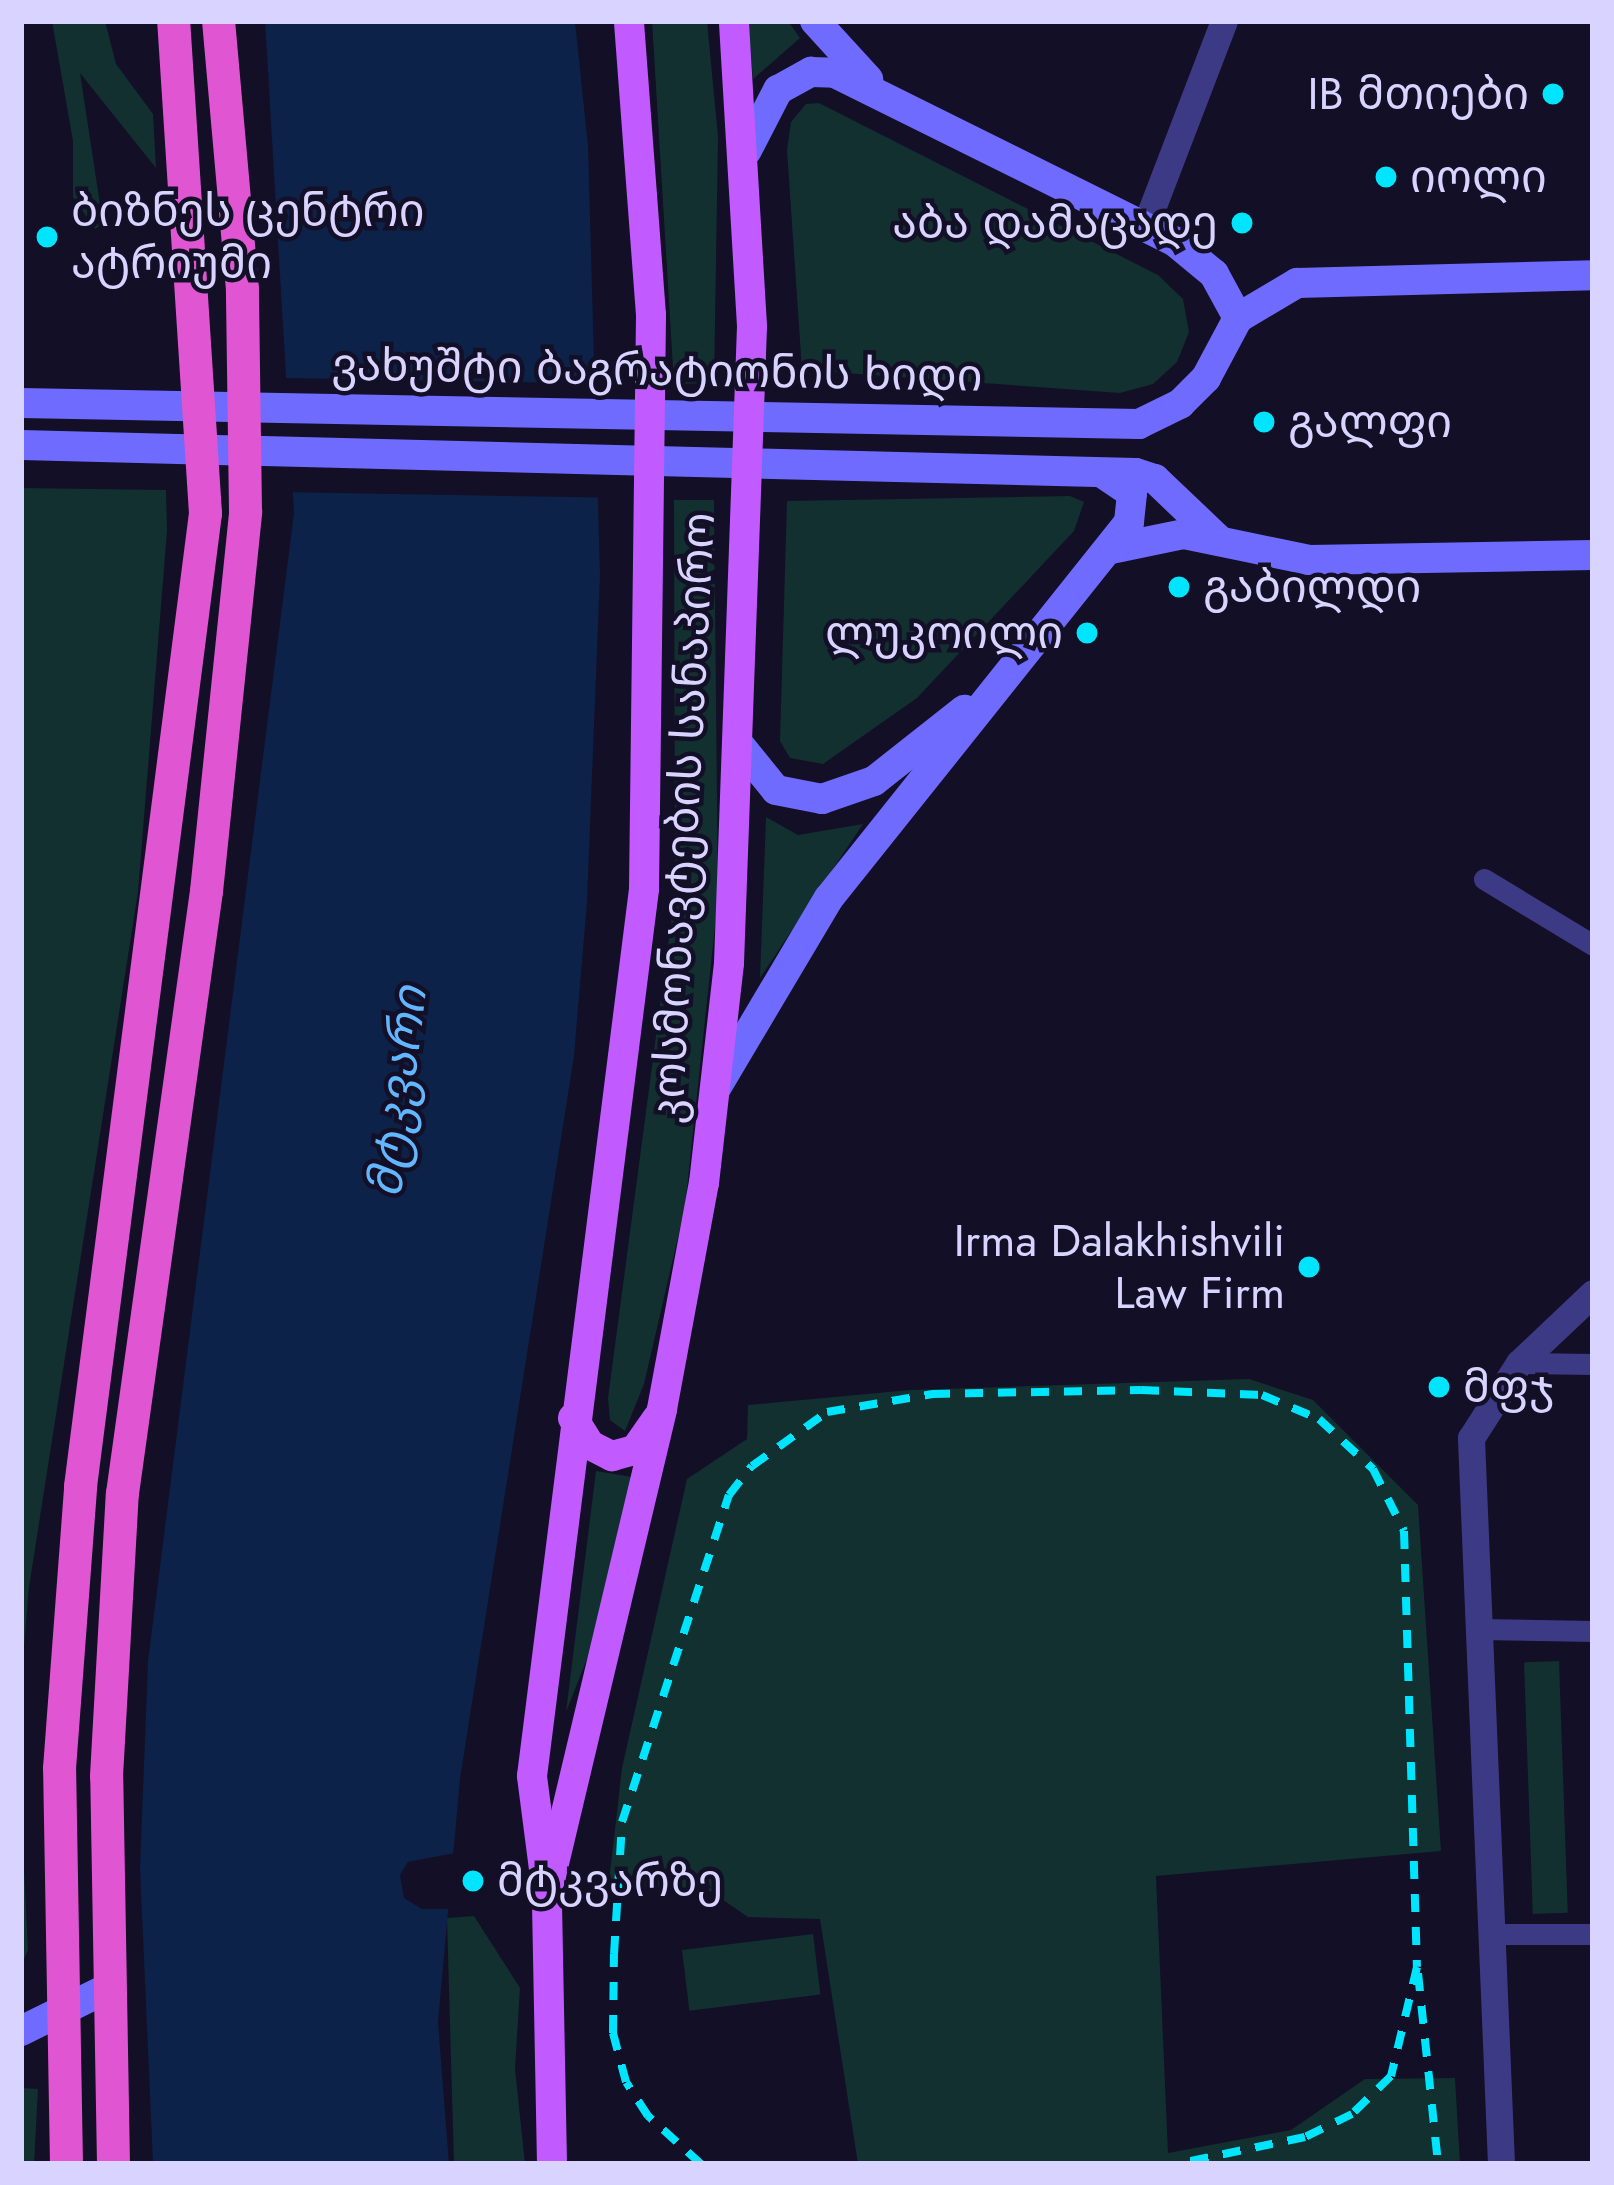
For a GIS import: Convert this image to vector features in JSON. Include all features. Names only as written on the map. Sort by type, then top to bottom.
[{"type":"highway","points":[[66,2164],[59,1768],[80,1486],[206,513],[183,83],[173,21]]},
{"type":"highway","points":[[112,2164],[106,1776],[122,1493],[206,892],[245,511],[242,289],[218,21]]},
{"type":"main road","name":"კოსმონავტების სანაპირო","points":[[552,2164],[547,1892],[532,1776],[573,1418],[644,890],[651,315],[629,21]]},
{"type":"main road","name":"კოსმონავტების სანაპირო","points":[[547,1892],[579,1782],[662,1409],[716,1088],[741,747],[752,326],[746,151],[734,21]]},
{"type":"main road","points":[[815,21],[876,87]]},
{"type":"main road","points":[[746,151],[766,103],[794,79],[835,73],[876,87],[1146,224],[1214,274],[1238,318],[1271,293],[1322,278],[1593,275]]},
{"type":"main road","name":"ვახუშტი ბაგრატიონის ხიდი","points":[[21,403],[1139,424],[1180,404],[1206,378],[1238,318]]},
{"type":"main road","name":"ვახუშტი ბაგრატიონის ხიდი","points":[[21,445],[892,462],[1098,471],[1155,479],[1220,541]]},
{"type":"main road","points":[[716,1088],[803,936],[991,687],[1112,549],[1129,522],[1132,493],[1098,471]]},
{"type":"main road","points":[[1112,549],[1184,534],[1309,560],[1593,555]]},
{"type":"main road","points":[[741,747],[763,778],[791,797],[849,793],[991,687]]},
{"type":"main road","points":[[573,1418],[590,1445],[624,1455],[662,1409]]},
{"type":"main road","points":[[21,2032],[110,1987]]},
{"type":"street","points":[[154,21],[183,83]]},
{"type":"street","points":[[1146,224],[1224,21]]},
{"type":"street","points":[[1484,879],[1593,945]]},
{"type":"street","points":[[1502,2164],[1471,1438],[1519,1363],[1593,1293]]},
{"type":"street","points":[[1519,1363],[1593,1364]]},
{"type":"street","points":[[1478,1629],[1593,1631]]},
{"type":"street","points":[[1491,1934],[1593,1934]]},
{"type":"green space","points":[[52,21],[105,21],[116,64],[153,114],[156,168],[80,73],[103,224],[95,229],[73,197],[73,141]]},
{"type":"green space","points":[[652,21],[707,21],[718,137],[714,383],[674,384]]},
{"type":"green space","points":[[748,21],[788,21],[800,38],[753,79]]},
{"type":"green space","points":[[819,103],[1158,275],[1183,299],[1189,332],[1177,362],[1153,384],[1120,393],[802,370],[787,150],[791,122],[806,104]]},
{"type":"green space","points":[[21,488],[166,490],[167,531],[138,892],[29,1587],[21,1683]]},
{"type":"green space","points":[[1070,496],[1084,502],[1074,531],[917,698],[823,764],[790,758],[780,741],[787,501]]},
{"type":"green space","points":[[674,500],[714,500],[718,898],[685,1207],[644,1384],[625,1431],[610,1420],[608,1398],[675,893]]},
{"type":"green space","points":[[766,817],[798,835],[863,824],[760,978]]},
{"type":"green space","points":[[1249,1379],[1313,1400],[1418,1505],[1441,1851],[1156,1876],[1168,2153],[1291,2130],[1365,2079],[1455,2078],[1460,2164],[858,2164],[820,1919],[748,1917],[704,1887],[608,1890],[622,1768],[687,1479],[747,1439],[748,1405],[910,1390]]},
{"type":"green space","points":[[596,1471],[632,1477],[604,1616],[566,1712]]},
{"type":"green space","points":[[1559,1661],[1568,1913],[1533,1914],[1524,1662]]},
{"type":"green space","points":[[21,1807],[28,1950],[21,1966]]},
{"type":"green space","points":[[474,1916],[520,1988],[515,2069],[525,2164],[454,2164],[447,1918]]},
{"type":"green space","points":[[813,1934],[820,1995],[689,2011],[682,1950]]},
{"type":"green space","points":[[21,2088],[38,2089],[34,2164],[21,2164]]},
{"type":"water","name":"მტკვარი","points":[[265,21],[575,21],[588,146],[600,574],[587,902],[574,1056],[460,1779],[438,2022],[449,2164],[153,2164],[140,1868],[148,1661],[294,513]]},
{"type":"pier","points":[[283,378],[604,384],[602,498],[281,492]]},
{"type":"pier","points":[[460,1852],[454,1909],[422,1909],[404,1898],[400,1875],[408,1862]]},
{"type":"railway","points":[[701,2164],[648,2116],[626,2082],[613,2033],[614,1954],[622,1822],[729,1495],[752,1466],[827,1412],[932,1394],[1141,1390],[1262,1395],[1319,1419],[1373,1469],[1404,1531],[1417,1967],[1391,2076],[1352,2114],[1305,2137],[1177,2164]]},
{"type":"railway","points":[[1418,1973],[1438,2164]]},
{"type":"place","name":"IB მთიები","points":[[1553,94]]},
{"type":"place","name":"იოლი","points":[[1386,177]]},
{"type":"place","name":"აბა დამაცადე","points":[[1242,223]]},
{"type":"place","name":"ბიზნეს ცენტრი ატრიუმი","points":[[47,237]]},
{"type":"place","name":"გალფი","points":[[1264,422]]},
{"type":"place","name":"გაბილდი","points":[[1179,587]]},
{"type":"place","name":"ლუკოილი","points":[[1087,633]]},
{"type":"place","name":"Irma Dalakhishvili Law Firm","points":[[1309,1267]]},
{"type":"place","name":"მფჯ","points":[[1439,1387]]},
{"type":"place","name":"მტკვარზე","points":[[473,1881]]}]
